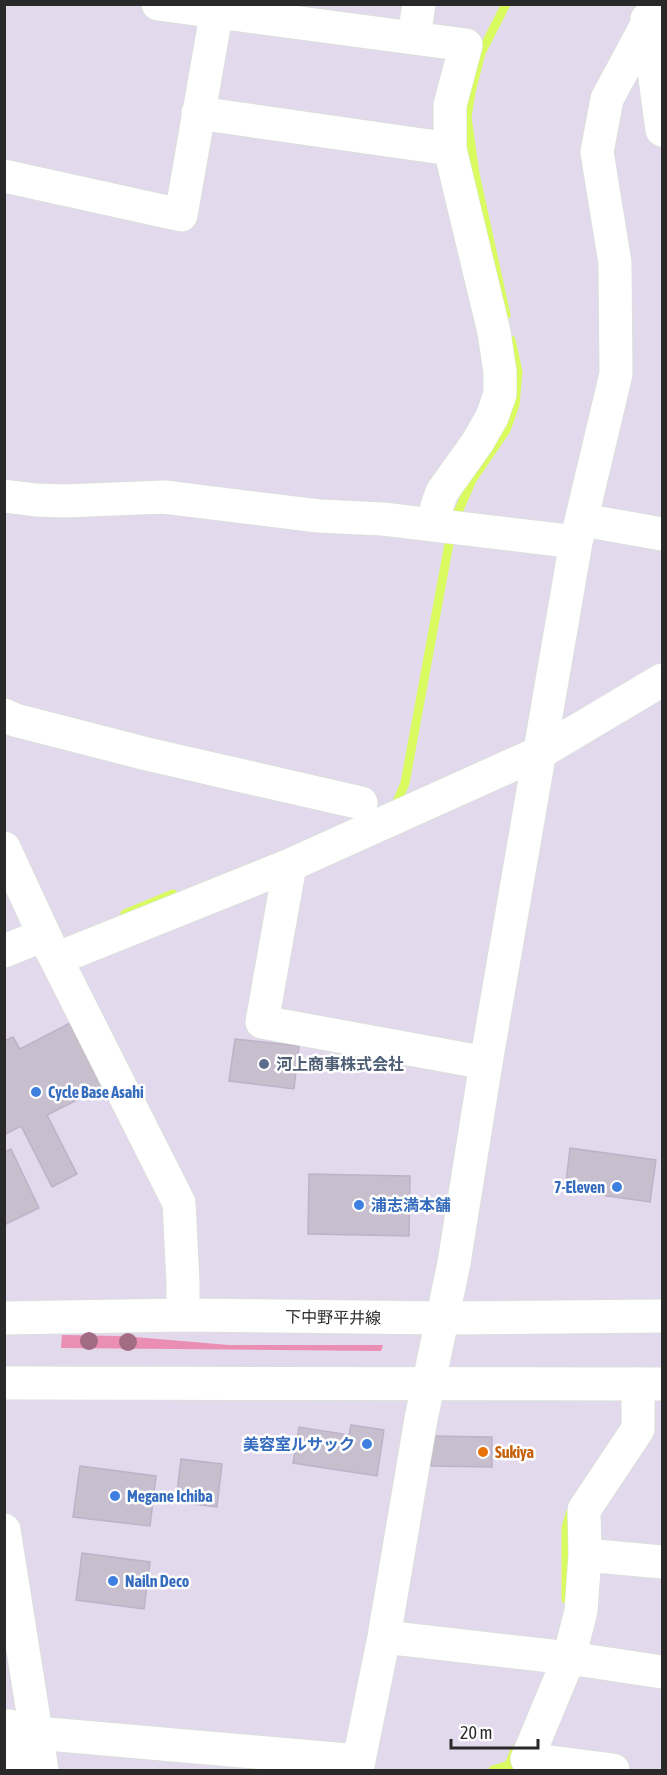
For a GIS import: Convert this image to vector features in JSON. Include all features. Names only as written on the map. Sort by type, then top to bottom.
[{"type":"street","points":[[158,4],[217,8],[466,45],[450,105],[450,149],[494,332],[501,394],[492,417],[477,443],[442,492],[443,520]]},
{"type":"street","points":[[414,37],[419,4]]},
{"type":"street","points":[[4,176],[182,215],[217,8]]},
{"type":"street","points":[[650,11],[663,130]]},
{"type":"street","points":[[15,1728],[358,1766],[384,1637],[428,1385],[454,1263],[486,1063],[579,531],[616,374],[615,263],[597,152],[607,99],[650,11]]},
{"type":"street","points":[[198,113],[450,149]]},
{"type":"street","points":[[4,496],[64,501],[164,497],[319,516],[443,520],[579,531],[663,534]]},
{"type":"street","points":[[4,951],[50,947],[290,865],[663,680]]},
{"type":"street","points":[[4,715],[15,720],[147,754],[361,803]]},
{"type":"street","points":[[4,848],[50,947],[179,1203],[183,1316]]},
{"type":"street","points":[[290,865],[262,1022],[486,1063]]},
{"type":"street","name":"下中野平井線","points":[[4,1318],[663,1316]]},
{"type":"street","points":[[4,1383],[650,1384],[638,1429],[584,1510],[585,1555],[581,1611],[569,1658],[526,1759],[613,1770]]},
{"type":"street","points":[[4,1530],[15,1728],[11,1770]]},
{"type":"street","points":[[585,1555],[663,1562]]},
{"type":"street","points":[[384,1637],[569,1658],[663,1672]]},
{"type":"street","points":[[15,1728],[42,1770]]},
{"type":"shaded area","points":[[62,1335],[122,1336],[229,1345],[383,1345],[381,1351],[61,1348]]},
{"type":"building","points":[[70,1023],[103,1087],[47,1115],[77,1174],[52,1187],[21,1126],[4,1135],[4,1041],[13,1037],[20,1049]]},
{"type":"building","name":"河上商事株式会社","points":[[235,1039],[299,1046],[294,1089],[229,1081]]},
{"type":"building","points":[[570,1148],[656,1160],[650,1202],[565,1190]]},
{"type":"building","points":[[11,1149],[39,1208],[4,1225],[4,1152]]},
{"type":"building","name":"浦志満本舗","points":[[309,1174],[410,1176],[409,1236],[308,1234]]},
{"type":"building","points":[[351,1425],[384,1430],[377,1476],[293,1463],[299,1427],[349,1435]]},
{"type":"building","points":[[431,1436],[492,1437],[492,1467],[431,1466]]},
{"type":"building","points":[[181,1459],[222,1464],[217,1507],[176,1502]]},
{"type":"building","points":[[80,1466],[156,1476],[150,1526],[73,1517]]},
{"type":"building","points":[[82,1553],[150,1562],[144,1609],[76,1600]]},
{"type":"waterway","points":[[506,4],[481,53],[467,117],[475,174],[506,315]]},
{"type":"waterway","points":[[395,807],[405,783],[450,538],[472,480],[506,430],[515,405],[518,372],[511,340]]},
{"type":"waterway","points":[[125,914],[173,894]]},
{"type":"waterway","points":[[566,1599],[566,1527],[571,1511]]},
{"type":"waterway","points":[[509,1770],[515,1750]]},
{"type":"waterway","points":[[493,1770],[509,1765]]},
{"type":"place","name":"河上商事株式会社","points":[[264,1064]]},
{"type":"place","name":"Cycle Base Asahi","points":[[36,1092]]},
{"type":"place","name":"7-Eleven","points":[[617,1187]]},
{"type":"place","name":"浦志満本舗","points":[[359,1205]]},
{"type":"place","name":"美容室ルサック","points":[[367,1444]]},
{"type":"place","name":"Sukiya","points":[[483,1452]]},
{"type":"place","name":"Megane Ichiba","points":[[115,1496]]},
{"type":"place","name":"Nailn Deco","points":[[113,1581]]}]
